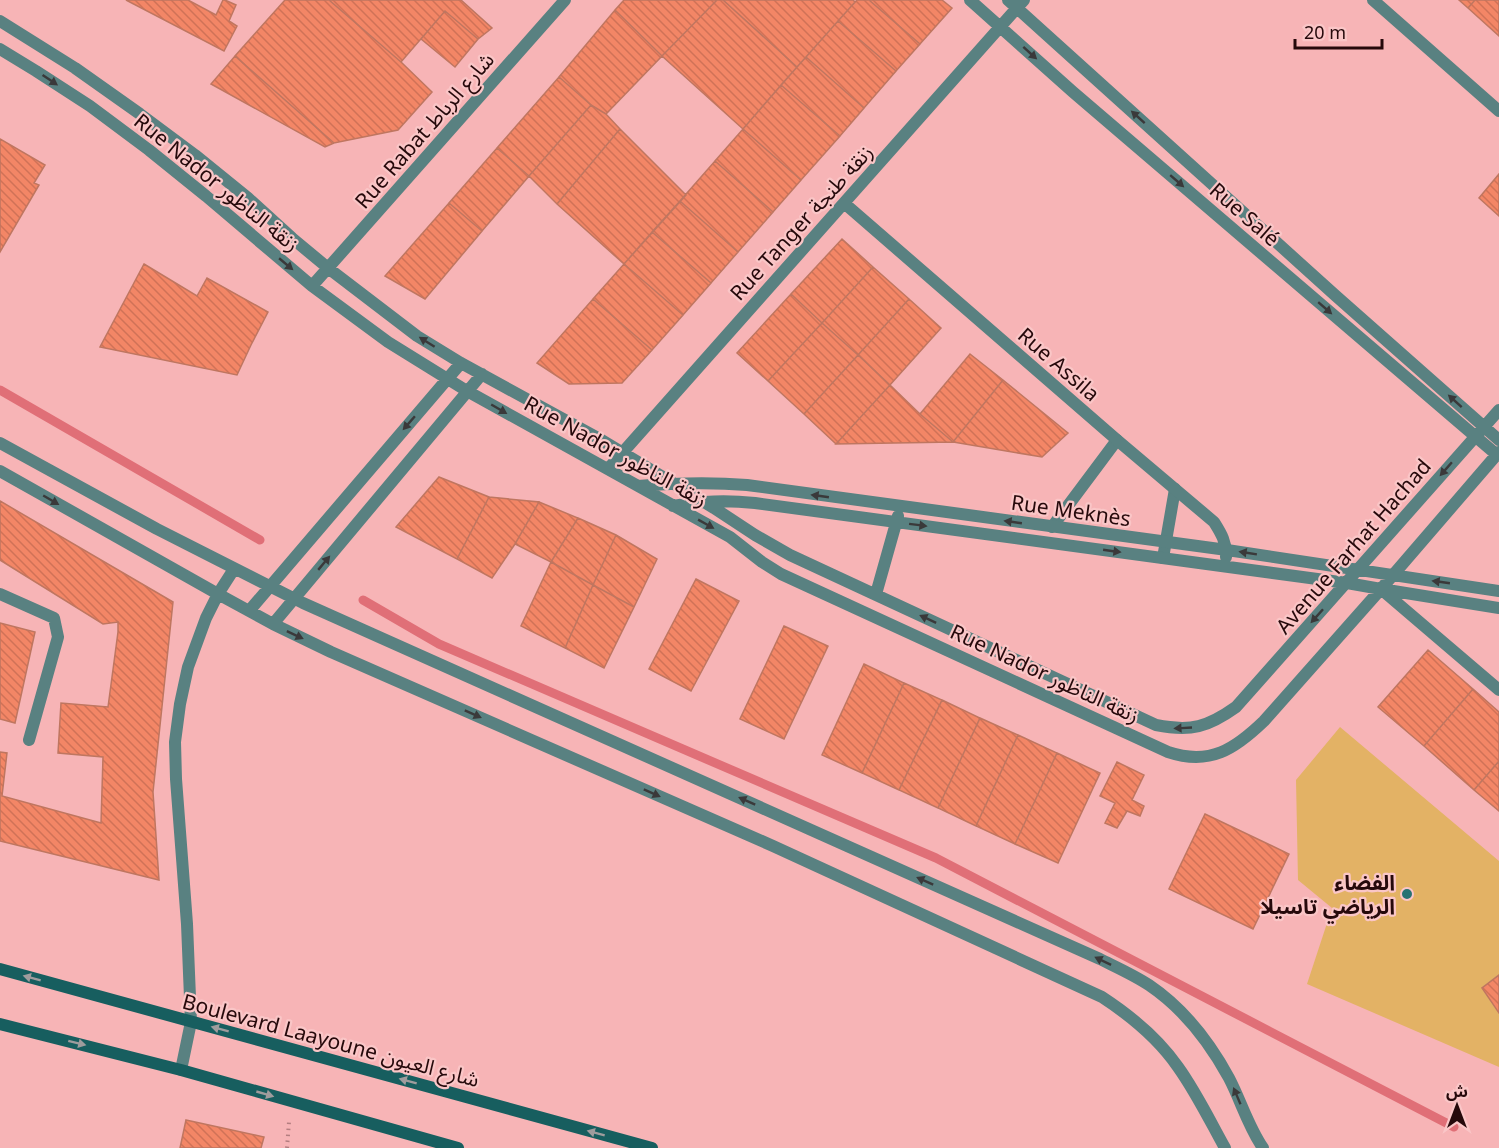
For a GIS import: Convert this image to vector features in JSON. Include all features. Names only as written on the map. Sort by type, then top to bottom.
[{"type":"street","name":"Rue Rabat شارع الرباط","points":[[312,286],[565,0]]},
{"type":"street","name":"Rue Salé","points":[[970,0],[1082,100],[1498,454]]},
{"type":"street","points":[[1373,0],[1499,111]]},
{"type":"street","name":"Rue Salé","points":[[1016,3],[1499,440]]},
{"type":"street","name":"Rue Tanger زنقة طنجة","points":[[608,469],[1001,27],[1016,3]]},
{"type":"street","name":"Rue Nador زنقة الناظور","points":[[0,21],[75,68],[195,155],[328,268],[417,336],[461,363],[622,452],[755,536],[790,555],[1156,725],[1173,729],[1191,728],[1208,724],[1236,707]]},
{"type":"street","name":"Rue Nador زنقة الناظور","points":[[0,49],[81,100],[149,150],[312,286],[388,342],[447,379],[730,537],[781,574],[1168,752],[1180,756],[1204,758],[1228,750],[1248,737],[1381,590]]},
{"type":"street","name":"Rue Assila","points":[[844,203],[1214,522],[1227,550]]},
{"type":"street","points":[[249,611],[461,363]]},
{"type":"street","points":[[273,624],[482,374]]},
{"type":"street","name":"Avenue Farhat Hachad","points":[[1236,707],[1499,410]]},
{"type":"street","points":[[1052,527],[1118,440]]},
{"type":"street","points":[[0,443],[157,529],[294,599],[1100,959],[1149,985],[1195,1028],[1214,1053],[1230,1080],[1242,1109],[1263,1148]]},
{"type":"street","points":[[1498,454],[1381,590],[1499,690]]},
{"type":"street","points":[[0,471],[249,611],[341,657],[773,846],[1102,997],[1137,1022],[1162,1047],[1183,1074],[1225,1148]]},
{"type":"street","name":"Rue Meknès","points":[[637,486],[710,482],[747,485],[1227,550],[1499,591]]},
{"type":"street","points":[[1163,558],[1175,489]]},
{"type":"street","name":"Rue Meknès","points":[[673,506],[702,501],[746,502],[1347,583],[1499,608]]},
{"type":"street","points":[[876,594],[900,506]]},
{"type":"street","points":[[1225,566],[1227,550]]},
{"type":"street","points":[[181,1070],[191,1022],[175,742],[188,667],[199,634],[218,594],[234,569]]},
{"type":"street","points":[[0,594],[54,618],[58,637],[29,740]]},
{"type":"street","name":"Boulevard Laayoune شارع العيون","points":[[0,969],[652,1148]]},
{"type":"street","points":[[0,1024],[181,1070],[458,1148]]},
{"type":"shaded area","name":"الفضاء الرياضي تاسيلا","points":[[1340,727],[1499,861],[1499,1067],[1307,984],[1332,908],[1298,880],[1296,780]]},
{"type":"building","points":[[126,0],[188,0],[216,15],[225,0],[236,5],[229,21],[237,26],[224,51]]},
{"type":"building","points":[[285,0],[329,0],[432,92],[398,130],[334,143],[235,56]]},
{"type":"building","points":[[329,0],[461,0],[492,28],[478,39],[445,11],[401,62]]},
{"type":"building","points":[[624,0],[717,0],[662,56],[615,10]]},
{"type":"building","points":[[717,0],[723,0],[797,67],[743,129],[662,56]]},
{"type":"building","points":[[723,0],[853,0],[855,2],[797,67]]},
{"type":"building","points":[[857,0],[869,0],[920,44],[896,71],[838,21]]},
{"type":"building","points":[[869,0],[942,0],[952,8],[920,44]]},
{"type":"building","points":[[1459,0],[1475,0],[1468,8]]},
{"type":"building","points":[[1475,0],[1499,0],[1499,36],[1468,8]]},
{"type":"building","points":[[615,10],[662,56],[606,114],[591,105],[559,77]]},
{"type":"building","points":[[445,11],[478,39],[455,67],[421,39]]},
{"type":"building","points":[[838,21],[896,71],[864,108],[806,57]]},
{"type":"building","points":[[235,56],[334,143],[325,147],[211,84]]},
{"type":"building","points":[[806,57],[864,108],[840,136],[781,85]]},
{"type":"building","points":[[559,77],[591,105],[529,176],[497,148]]},
{"type":"building","points":[[781,85],[840,136],[801,180],[743,129]]},
{"type":"building","points":[[591,105],[606,114],[620,129],[557,204],[529,176]]},
{"type":"building","points":[[620,129],[686,195],[624,264],[557,204]]},
{"type":"building","points":[[743,129],[801,180],[773,212],[715,161]]},
{"type":"building","points":[[0,139],[45,165],[34,183],[39,185],[0,252]]},
{"type":"building","points":[[497,148],[529,176],[482,231],[449,203]]},
{"type":"building","points":[[715,161],[773,212],[738,252],[680,201]]},
{"type":"building","points":[[1499,174],[1499,216],[1479,198]]},
{"type":"building","points":[[680,201],[738,252],[711,283],[652,232]]},
{"type":"building","points":[[449,203],[482,231],[425,299],[385,276]]},
{"type":"building","points":[[652,232],[711,283],[683,315],[624,264]]},
{"type":"building","points":[[842,239],[873,267],[822,323],[791,294]]},
{"type":"building","points":[[144,264],[197,296],[207,278],[268,312],[237,375],[100,347]]},
{"type":"building","points":[[624,264],[683,315],[652,350],[593,299]]},
{"type":"building","points":[[873,267],[909,299],[858,355],[822,323]]},
{"type":"building","points":[[791,294],[822,323],[768,381],[737,353]]},
{"type":"building","points":[[593,299],[652,350],[622,383],[569,384],[537,363]]},
{"type":"building","points":[[909,299],[941,328],[890,385],[858,355]]},
{"type":"building","points":[[822,323],[858,355],[804,414],[768,381]]},
{"type":"building","points":[[970,354],[1003,380],[953,442],[920,414]]},
{"type":"building","points":[[858,355],[890,385],[836,444],[804,414]]},
{"type":"building","points":[[1003,380],[1068,433],[1042,457],[953,442]]},
{"type":"building","points":[[890,385],[920,414],[953,442],[836,444]]},
{"type":"building","points":[[439,477],[489,497],[457,559],[396,527]]},
{"type":"building","points":[[489,497],[539,502],[492,578],[457,559]]},
{"type":"building","points":[[0,501],[173,602],[153,792],[159,880],[0,841],[0,752],[7,753],[2,796],[101,823],[103,757],[58,753],[61,703],[108,707],[118,622],[103,624],[0,560]]},
{"type":"building","points":[[539,502],[578,518],[551,562],[515,544]]},
{"type":"building","points":[[578,518],[616,535],[593,585],[551,562]]},
{"type":"building","points":[[616,535],[657,559],[634,607],[593,585]]},
{"type":"building","points":[[551,562],[593,585],[565,648],[521,626]]},
{"type":"building","points":[[696,579],[739,601],[691,691],[649,669]]},
{"type":"building","points":[[593,585],[634,607],[604,668],[565,648]]},
{"type":"building","points":[[0,623],[35,632],[15,723],[0,719]]},
{"type":"building","points":[[784,626],[828,646],[784,739],[740,719]]},
{"type":"building","points":[[1428,650],[1473,689],[1424,746],[1378,707]]},
{"type":"building","points":[[864,664],[904,683],[862,773],[822,755]]},
{"type":"building","points":[[904,683],[942,700],[899,790],[862,773]]},
{"type":"building","points":[[1473,689],[1499,712],[1499,761],[1474,790],[1424,746]]},
{"type":"building","points":[[942,700],[980,718],[938,808],[899,790]]},
{"type":"building","points":[[980,718],[1018,735],[976,826],[938,808]]},
{"type":"building","points":[[1018,735],[1057,753],[1015,844],[976,826]]},
{"type":"building","points":[[1057,753],[1100,773],[1058,863],[1015,844]]},
{"type":"building","points":[[1499,761],[1499,811],[1474,790]]},
{"type":"building","points":[[1117,762],[1144,775],[1132,800],[1144,806],[1140,816],[1127,811],[1117,828],[1105,823],[1115,803],[1100,796]]},
{"type":"building","points":[[1205,814],[1289,854],[1253,929],[1169,889]]},
{"type":"building","points":[[1499,975],[1499,1013],[1482,988]]},
{"type":"building","points":[[186,1120],[264,1137],[261,1148],[180,1148]]},
{"type":"waterway","points":[[0,390],[260,540]]},
{"type":"waterway","points":[[363,600],[439,644],[936,858],[1454,1127]]},
{"type":"place","name":"الفضاء الرياضي تاسيلا","points":[[1407,894]]}]
